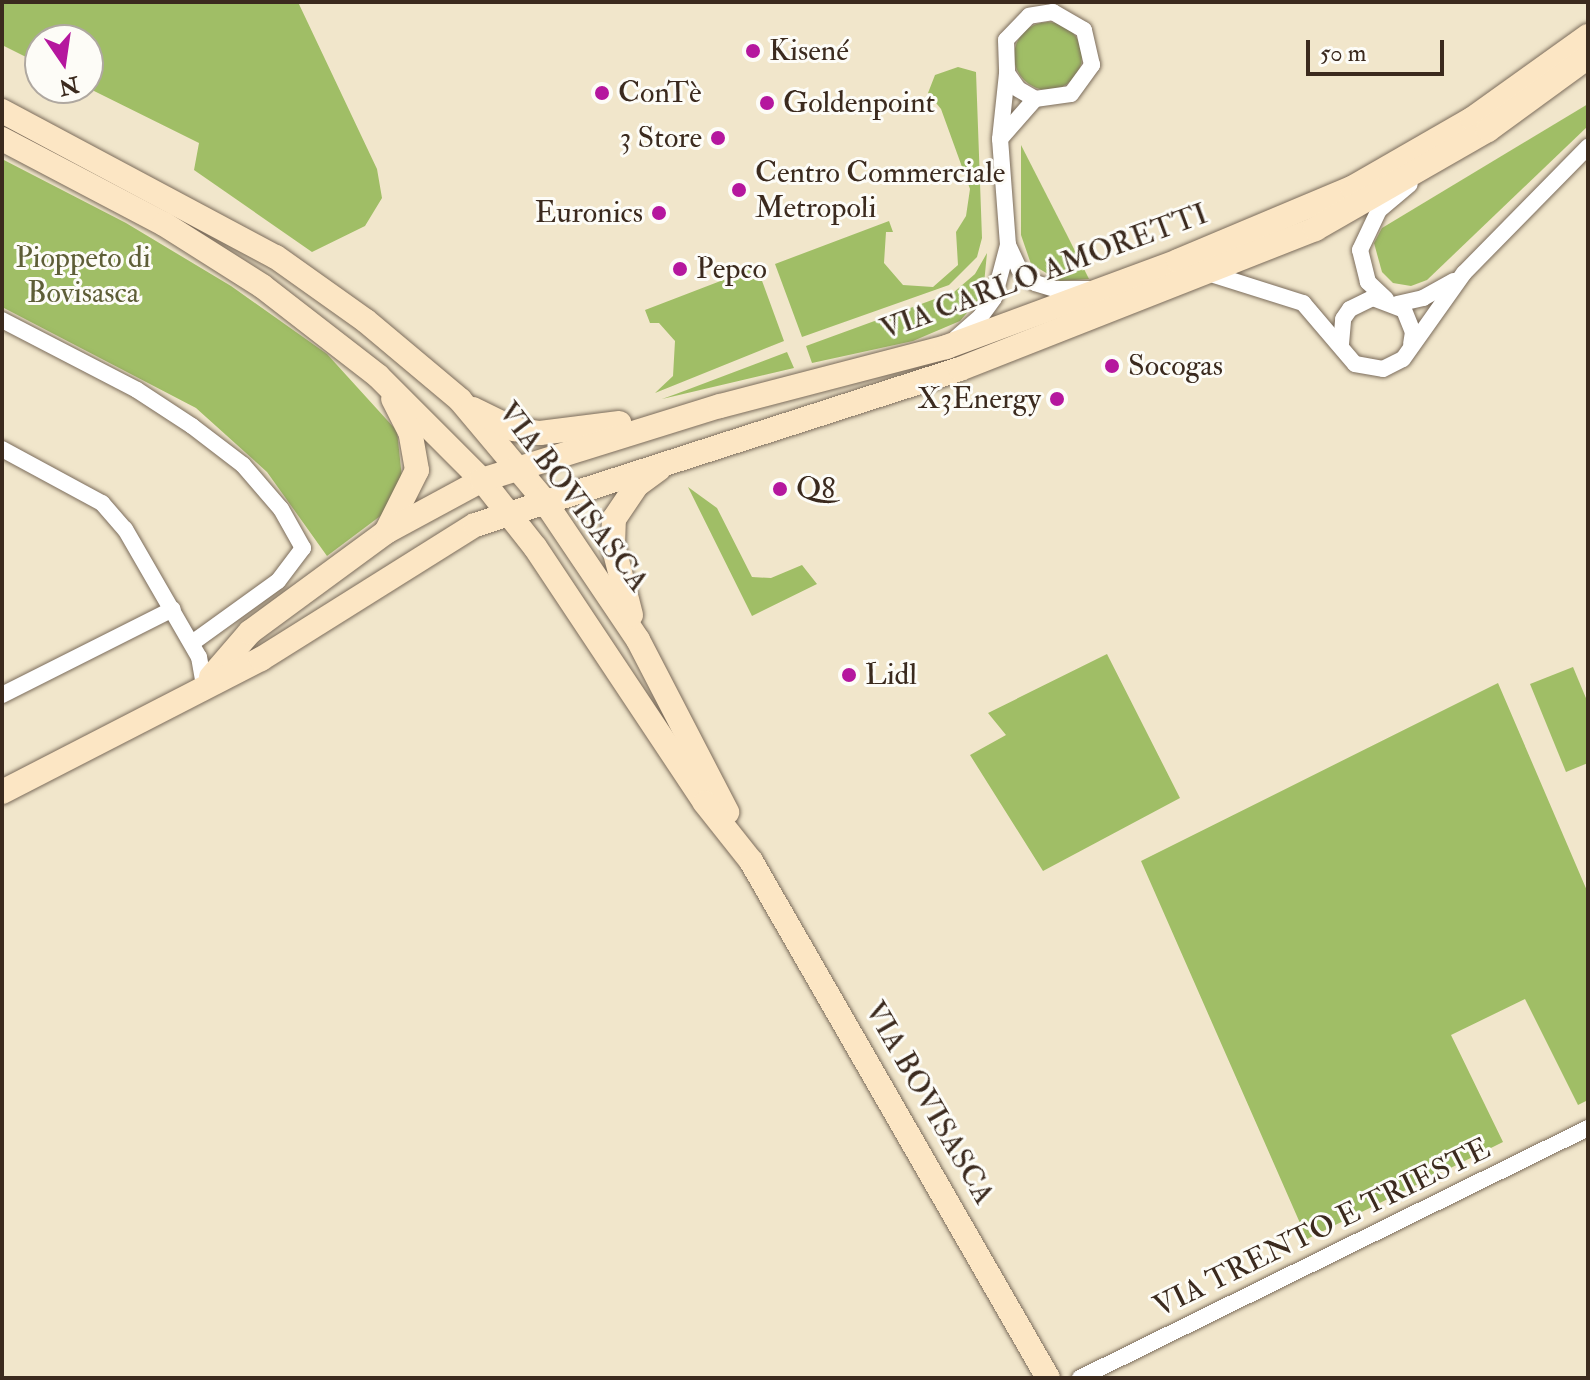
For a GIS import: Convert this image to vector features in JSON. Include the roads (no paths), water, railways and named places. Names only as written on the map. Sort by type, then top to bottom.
[{"type":"street","points":[[946,347],[981,316],[994,298],[1008,245],[1000,139],[1007,73],[1006,40],[1030,9],[1050,7],[1084,30],[1092,65],[1071,94],[1035,99],[1018,89],[1007,73]]},
{"type":"street","name":"VIA CARLO AMORETTI","points":[[204,685],[250,632],[386,532],[482,480],[720,406],[946,347],[1098,290],[1352,188],[1472,119],[1588,36]]},
{"type":"street","name":"VIA CARLO AMORETTI","points":[[1411,346],[1410,320],[1368,282],[1361,265],[1365,237],[1379,210],[1435,163],[1588,57]]},
{"type":"street","points":[[1000,139],[1035,99]]},
{"type":"street","name":"VIA BOVISASCA","points":[[2,111],[276,257],[366,321],[460,400],[543,499],[638,640],[751,861],[1048,1378]]},
{"type":"street","name":"VIA BOVISASCA","points":[[2,139],[221,257],[378,376],[482,480],[507,511],[751,861]]},
{"type":"street","name":"VIA CARLO AMORETTI","points":[[1208,273],[1303,303],[1355,364],[1369,370],[1395,365],[1464,273],[1588,147]]},
{"type":"street","name":"VIA CARLO AMORETTI","points":[[2,792],[204,685],[261,659],[394,571],[507,511],[960,369],[1315,229],[1435,163]]},
{"type":"street","points":[[1008,245],[1019,269],[1035,283],[1055,289],[1098,290]]},
{"type":"street","name":"VIA CARLO AMORETTI","points":[[1341,344],[1343,319],[1350,309],[1373,298],[1391,301],[1423,298],[1464,273]]},
{"type":"street","points":[[2,320],[137,390],[192,426],[243,465],[281,509],[303,548],[278,581],[192,643]]},
{"type":"street","points":[[378,376],[406,422],[417,463],[416,477],[386,532]]},
{"type":"street","points":[[460,400],[514,429],[540,433],[720,406]]},
{"type":"street","points":[[2,449],[102,503],[150,564],[192,643],[204,685]]},
{"type":"street","points":[[638,640],[616,560],[614,519],[637,485],[673,459]]},
{"type":"street","points":[[2,695],[173,609]]},
{"type":"street","name":"VIA TRENTO E TRIESTE","points":[[1080,1378],[1588,1128]]},
{"type":"place","name":"Kisené","points":[[753,51]]},
{"type":"place","name":"ConTè","points":[[602,93]]},
{"type":"place","name":"Goldenpoint","points":[[767,103]]},
{"type":"place","name":"3 Store","points":[[718,138]]},
{"type":"place","name":"Centro Commerciale Metropoli","points":[[739,190]]},
{"type":"place","name":"Euronics","points":[[659,213]]},
{"type":"place","name":"Pepco","points":[[680,269]]},
{"type":"place","name":"Socogas","points":[[1112,366]]},
{"type":"place","name":"X3Energy","points":[[1057,399]]},
{"type":"place","name":"Q8","points":[[780,489]]},
{"type":"place","name":"Lidl","points":[[849,675]]},
{"type":"park label","name":"Pioppeto di Bovisasca","points":[[83,275]]}]
